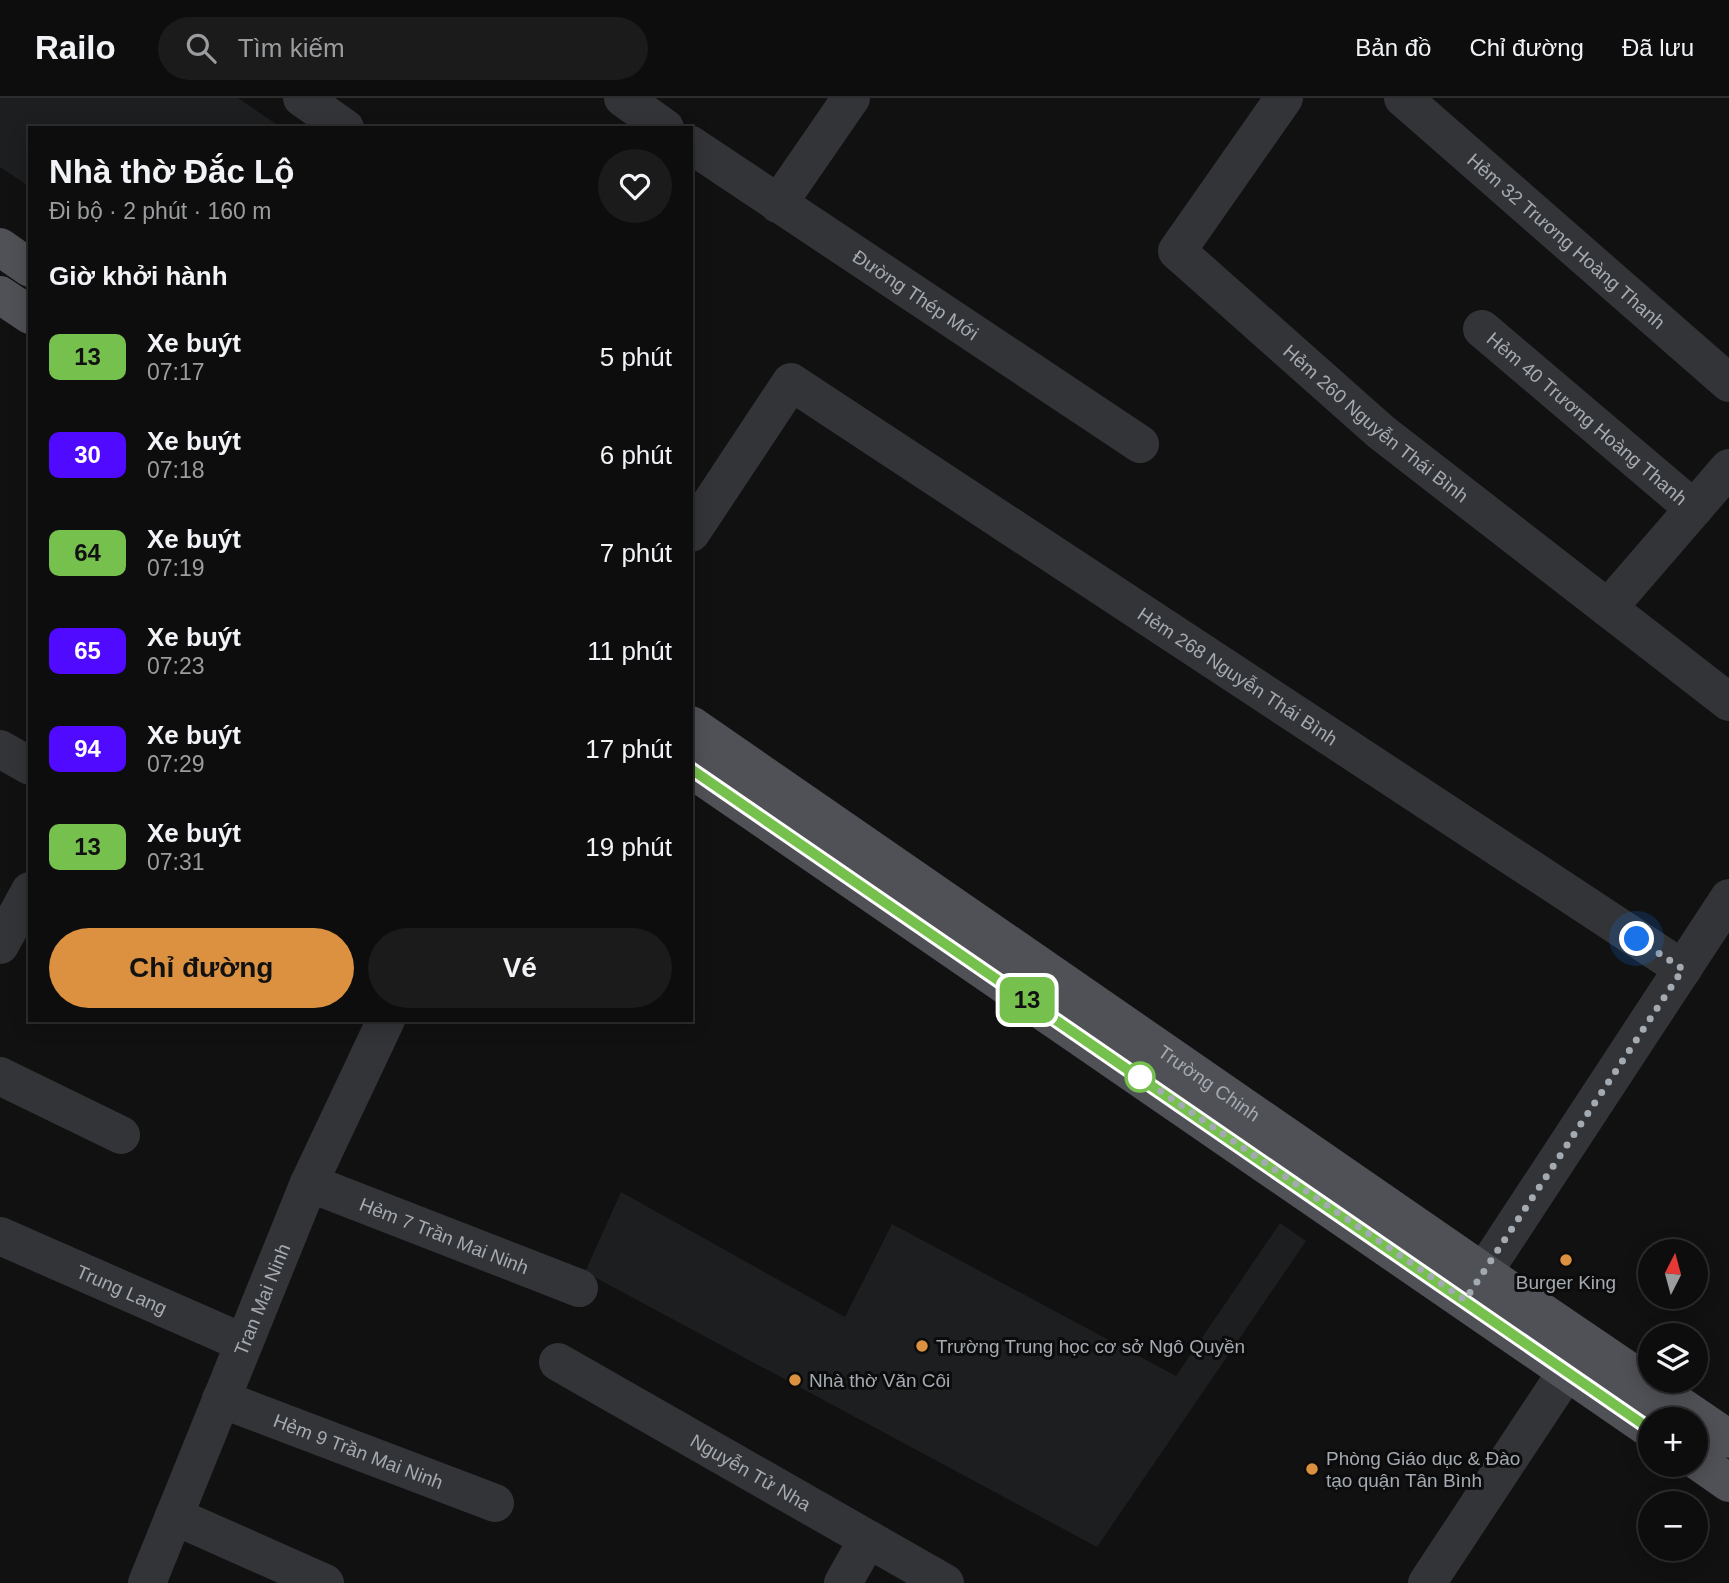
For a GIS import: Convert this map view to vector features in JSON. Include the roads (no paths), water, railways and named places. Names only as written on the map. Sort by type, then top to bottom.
[{"type":"main road","points":[[0,248],[28,267]]},
{"type":"main road","points":[[0,295],[28,314]]},
{"type":"main road","name":"Trường Chinh","points":[[693,726],[1474,1286],[1567,1371],[1638,1421]]},
{"type":"main road","name":"Trường Chinh","points":[[693,770],[1474,1286],[1729,1439]]},
{"type":"main road","points":[[1708,1468],[1729,1483]]},
{"type":"street","points":[[302,98],[342,126]]},
{"type":"street","points":[[623,98],[656,125]]},
{"type":"street","points":[[778,204],[851,98]]},
{"type":"street","name":"Hẻm 260 Nguyễn Thái Bình","points":[[1284,98],[1177,251],[1381,432],[1729,701]]},
{"type":"street","name":"Hẻm 32 Trương Hoàng Thanh","points":[[1403,98],[1729,383]]},
{"type":"street","name":"Đường Thép Mới","points":[[693,146],[1140,444]]},
{"type":"street","name":"Hẻm 40 Trương Hoàng Thanh","points":[[1482,329],[1694,509]]},
{"type":"street","name":"Hẻm 268 Nguyễn Thái Bình","points":[[693,530],[792,382],[1683,969]]},
{"type":"street","points":[[1608,608],[1729,468]]},
{"type":"street","points":[[0,749],[28,765]]},
{"type":"street","points":[[0,945],[28,895]]},
{"type":"street","points":[[1474,1286],[1729,898]]},
{"type":"street","name":"Tran Mai Ninh","points":[[147,1583],[309,1183],[385,1022]]},
{"type":"street","points":[[0,1076],[121,1135]]},
{"type":"street","name":"Hẻm 7 Trần Mai Ninh","points":[[309,1183],[579,1288]]},
{"type":"street","name":"Trung Lang","points":[[0,1236],[244,1343]]},
{"type":"street","name":"Nguyễn Tử Nha","points":[[558,1362],[945,1583]]},
{"type":"street","points":[[1427,1583],[1567,1371]]},
{"type":"street","name":"Hẻm 9 Trần Mai Ninh","points":[[221,1399],[495,1503]]},
{"type":"street","points":[[174,1516],[326,1583]]},
{"type":"street","points":[[844,1583],[868,1539]]},
{"type":"place","name":"Burger King","points":[[1566,1260]]},
{"type":"place","name":"Trường Trung học cơ sở Ngô Quyền","points":[[922,1346]]},
{"type":"place","name":"Nhà thờ Văn Côi","points":[[795,1380]]},
{"type":"place","name":"Phòng Giáo dục & Đào tạo quận Tân Bình","points":[[1312,1469]]}]
